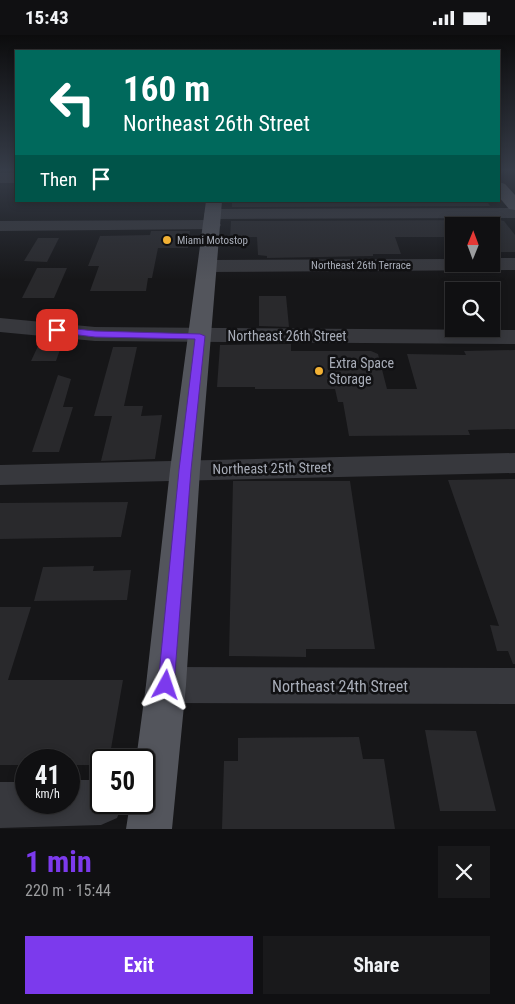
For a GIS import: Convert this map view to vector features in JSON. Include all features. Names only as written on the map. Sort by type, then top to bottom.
[{"type":"main road","points":[[155,762],[166,685],[185,470],[213,213]]},
{"type":"street","points":[[0,226],[213,213],[515,213]]},
{"type":"street","name":"Northeast 26th Terrace","points":[[208,266],[515,264]]},
{"type":"street","name":"Northeast 26th Street","points":[[0,325],[95,334],[515,337]]},
{"type":"street","name":"Northeast 25th Street","points":[[0,475],[515,463]]},
{"type":"street","name":"Northeast 24th Street","points":[[166,685],[515,686]]},
{"type":"street","points":[[0,805],[90,802]]},
{"type":"building","points":[[232,206],[476,206],[232,207]]},
{"type":"building","points":[[445,220],[445,237],[395,237],[401,254],[267,258],[267,256],[258,255],[257,237],[230,237],[231,221]]},
{"type":"building","points":[[500,220],[504,221],[515,235],[515,252],[500,252]]},
{"type":"building","points":[[151,231],[190,231],[188,248],[158,248],[152,278],[148,278],[146,291],[90,291],[99,266],[88,266],[100,236],[150,235]]},
{"type":"building","points":[[38,238],[59,238],[47,262],[24,261]]},
{"type":"building","points":[[37,268],[67,268],[54,298],[22,298]]},
{"type":"building","points":[[259,296],[286,296],[289,327],[259,326]]},
{"type":"building","points":[[39,344],[62,344],[56,361],[31,361]]},
{"type":"building","points":[[291,344],[291,351],[371,351],[378,354],[387,389],[417,389],[407,354],[466,355],[464,351],[515,350],[515,429],[468,430],[470,435],[349,436],[343,402],[338,402],[335,389],[217,387],[220,345]]},
{"type":"building","points":[[113,347],[137,347],[124,406],[143,406],[141,416],[162,415],[155,459],[101,461],[112,416],[94,416]]},
{"type":"building","points":[[58,375],[71,379],[63,407],[73,407],[59,452],[32,452]]},
{"type":"building","points":[[515,479],[515,664],[513,664],[508,651],[497,651],[490,625],[499,626],[448,480]]},
{"type":"building","points":[[233,481],[350,481],[375,649],[306,649],[306,657],[229,656]]},
{"type":"building","points":[[128,502],[121,537],[0,539],[0,503]]},
{"type":"building","points":[[94,566],[93,571],[131,570],[127,600],[34,601],[43,567]]},
{"type":"building","points":[[0,607],[31,607],[8,680],[123,680],[111,749],[90,749],[90,765],[80,765],[80,749],[15,749],[15,765],[0,765]]},
{"type":"building","points":[[425,730],[476,731],[496,811],[440,811]]},
{"type":"building","points":[[359,737],[363,759],[384,759],[395,829],[222,829],[224,761],[238,761],[238,738]]},
{"type":"place","name":"Miami Motostop","points":[[167,240]]},
{"type":"place","name":"Extra Space Storage","points":[[319,371]]},
{"type":"route","points":[[57,330],[95,334],[200,336],[185,470],[166,685]]}]
